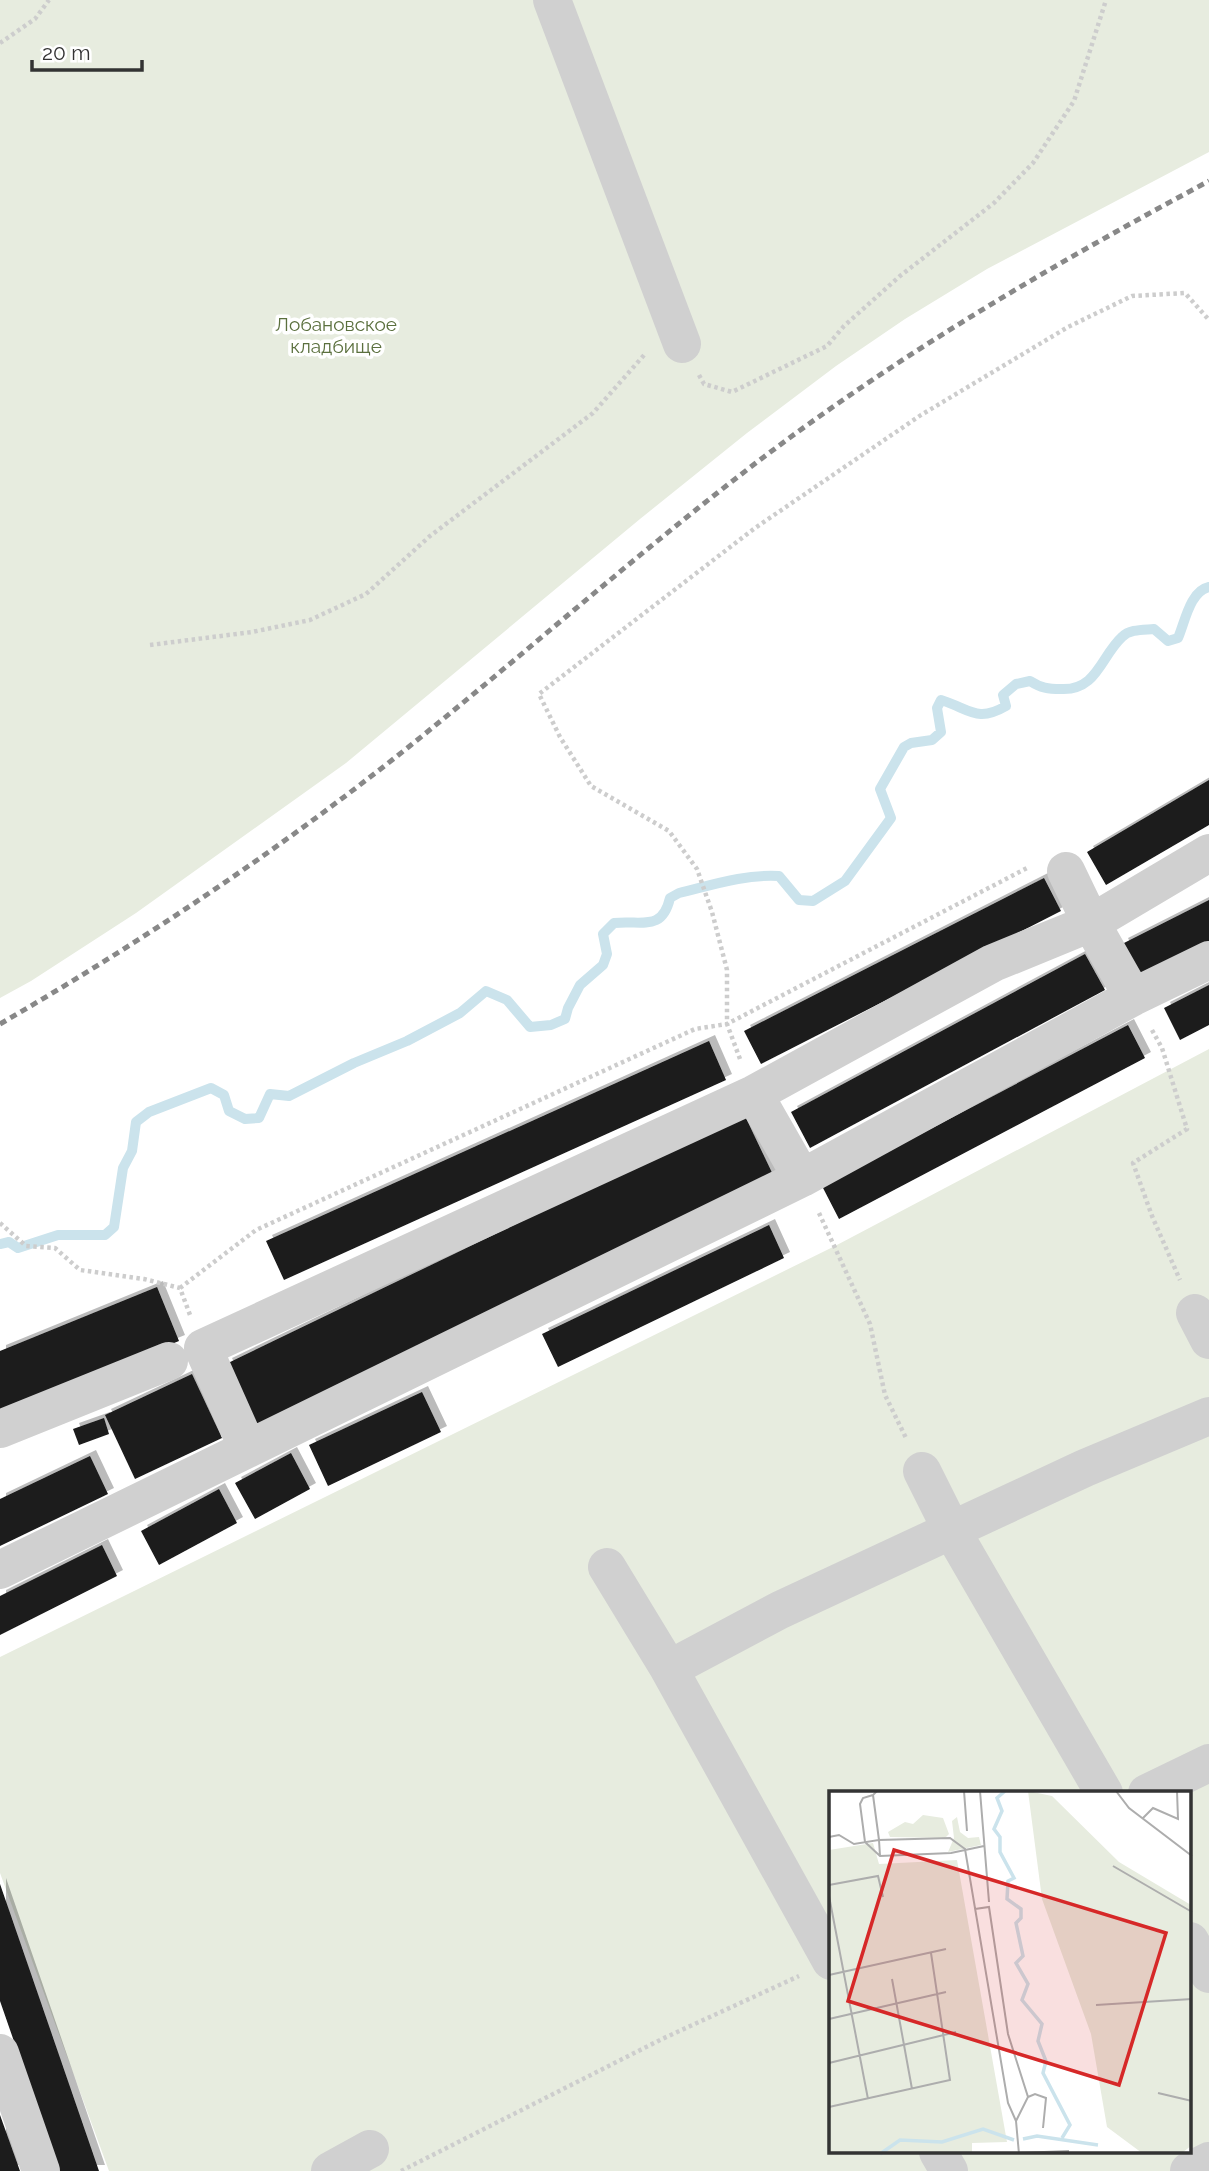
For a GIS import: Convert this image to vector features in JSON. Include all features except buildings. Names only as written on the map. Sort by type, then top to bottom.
[{"type":"lane","points":[[552,0],[677,331]]},
{"type":"lane","points":[[0,1429],[186,1355],[754,1094],[993,963],[1091,923],[1209,853]]},
{"type":"lane","points":[[1066,871],[1091,923],[1133,997]]},
{"type":"lane","points":[[0,1570],[803,1178],[1133,997],[1209,960]]},
{"type":"lane","points":[[754,1094],[803,1178]]},
{"type":"lane","points":[[186,1355],[248,1449]]},
{"type":"lane","points":[[669,1669],[780,1610],[1085,1468],[1209,1416]]},
{"type":"lane","points":[[922,1471],[953,1531],[1103,1791]]},
{"type":"lane","points":[[607,1567],[669,1669],[819,1967]]},
{"type":"lane","points":[[1151,1791],[1209,1763]]},
{"type":"lane","points":[[1192,1944],[1209,1974]]},
{"type":"lane","points":[[0,2053],[41,2171]]},
{"type":"lane","points":[[330,2171],[370,2148]]},
{"type":"lane","points":[[939,2154],[948,2171]]},
{"type":"lane","points":[[1189,2171],[1209,2161]]},
{"type":"path","points":[[0,43],[35,19],[49,0]]},
{"type":"path","points":[[150,645],[252,632],[310,620],[366,594],[440,528],[593,413],[639,362],[677,331],[704,384],[732,391],[827,346],[862,309],[994,203],[1033,163],[1074,101],[1106,0]]},
{"type":"path","points":[[754,1094],[727,1024],[727,970],[712,912],[697,869],[669,831],[591,786],[560,737],[539,694],[766,520],[921,415],[1068,327],[1132,296],[1185,293],[1209,320]]},
{"type":"path","points":[[180,1288],[256,1230],[695,1029],[727,1024],[1040,861],[1066,871]]},
{"type":"path","points":[[1133,997],[1162,1048],[1187,1129],[1133,1163],[1152,1216],[1202,1326]]},
{"type":"path","points":[[803,1178],[870,1324],[885,1395],[922,1471]]},
{"type":"path","points":[[0,1223],[26,1246],[55,1248],[80,1270],[144,1279],[180,1288]]},
{"type":"path","points":[[180,1288],[186,1355]]},
{"type":"path","points":[[400,2171],[662,2039],[819,1967]]},
{"type":"green space","name":"Лобановское кладбище","points":[[0,0],[1209,0],[1209,152],[987,269],[905,319],[836,366],[640,519],[346,763],[136,913],[0,998]]},
{"type":"green space","points":[[1209,1049],[1209,2171],[109,2171],[0,1873],[0,1657],[835,1246]]},
{"type":"waterway","points":[[0,1244],[9,1242],[18,1248],[58,1235],[105,1235],[114,1227],[123,1168],[132,1151],[136,1122],[149,1112],[211,1088],[224,1095],[229,1111],[245,1119],[259,1118],[270,1094],[289,1096],[354,1063],[407,1041],[460,1013],[486,991],[507,1000],[530,1027],[551,1025],[565,1019],[580,985],[603,965],[607,954],[603,934],[614,923],[656,920],[662,916],[670,898],[679,893],[741,878],[779,876],[799,900],[813,901],[845,881],[891,818],[880,789],[904,747],[911,743],[932,740],[941,732],[937,708],[941,700],[974,713],[988,714],[1006,706],[1003,695],[1016,684],[1030,681],[1045,688],[1061,689],[1083,684],[1097,671],[1122,637],[1129,633],[1154,629],[1168,641],[1178,638],[1197,594],[1209,587]]},
{"type":"railway","points":[[0,1024],[106,960],[262,857],[411,745],[743,473],[842,401],[996,301],[1209,181]]}]
